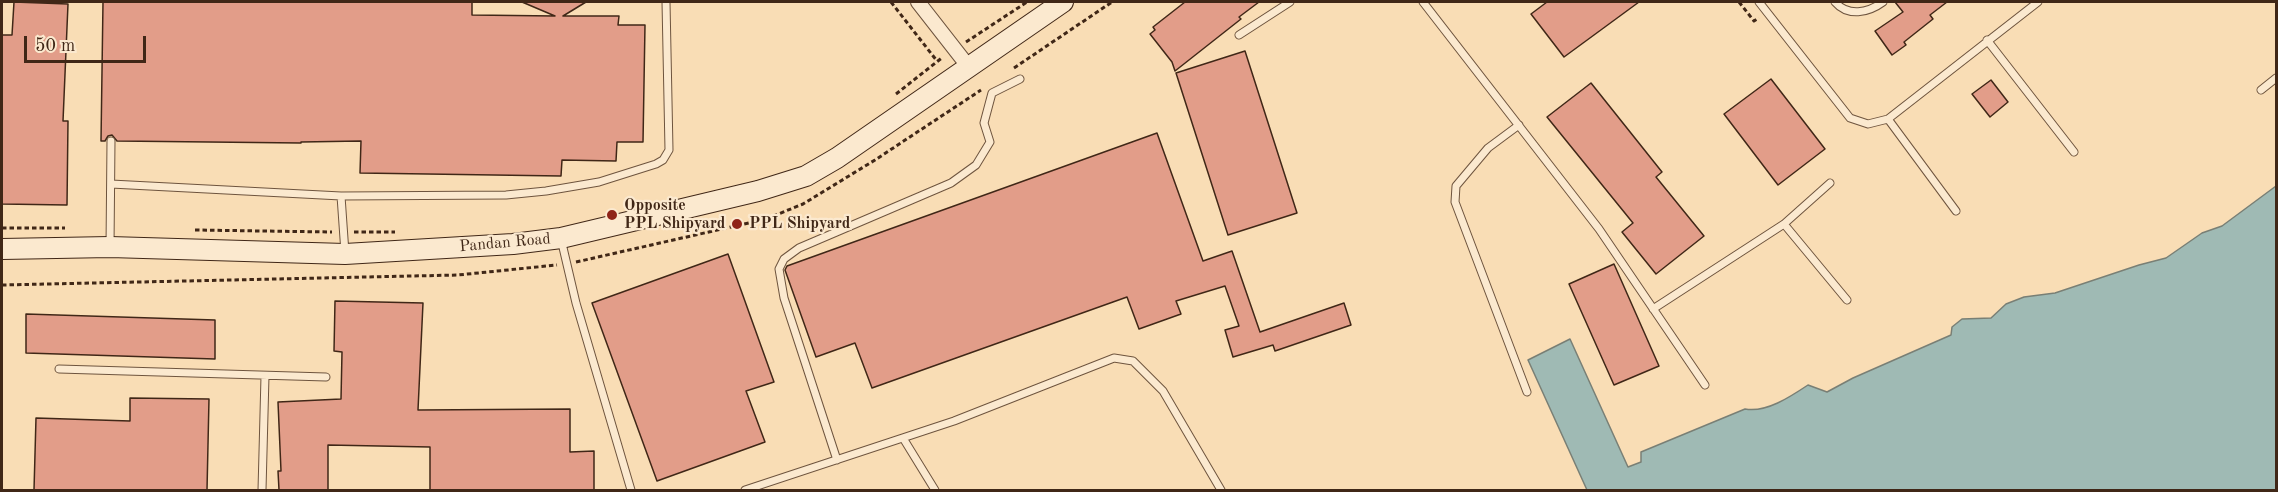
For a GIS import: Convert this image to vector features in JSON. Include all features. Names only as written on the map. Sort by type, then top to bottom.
[{"type":"street","points":[[918,2],[968,66]]},
{"type":"street","name":"Pandan Road","points":[[2,249],[110,247],[345,254],[513,244],[561,238],[758,191],[806,176],[837,158],[1063,2]]},
{"type":"lane","points":[[111,184],[340,196],[506,195],[599,182],[663,160],[669,150],[666,2]]},
{"type":"lane","points":[[1239,35],[1290,2]]},
{"type":"lane","points":[[1424,2],[1599,229],[1705,385]]},
{"type":"lane","points":[[1759,2],[1850,118],[1868,124],[1888,118],[2038,2]]},
{"type":"lane","points":[[1835,2],[1842,9],[1854,12],[1868,10],[1883,2]]},
{"type":"lane","points":[[1987,40],[2074,152]]},
{"type":"lane","points":[[2261,90],[2277,78]]},
{"type":"lane","points":[[837,460],[784,298],[779,269],[784,259],[799,248],[951,183],[976,165],[990,142],[984,123],[992,93],[1020,79]]},
{"type":"lane","points":[[1888,118],[1956,211]]},
{"type":"lane","points":[[1519,125],[1488,148],[1456,186],[1455,202],[1527,392]]},
{"type":"lane","points":[[110,247],[111,141]]},
{"type":"lane","points":[[1653,309],[1784,224],[1830,183]]},
{"type":"lane","points":[[340,196],[345,254]]},
{"type":"lane","points":[[1784,224],[1847,300]]},
{"type":"lane","points":[[561,238],[576,303],[631,490]]},
{"type":"lane","points":[[745,490],[954,421],[1114,358],[1133,361],[1163,391],[1221,490]]},
{"type":"lane","points":[[59,369],[326,377]]},
{"type":"lane","points":[[262,490],[265,376]]},
{"type":"lane","points":[[903,438],[934,490]]},
{"type":"path","points":[[891,2],[937,61]]},
{"type":"path","points":[[2,228],[67,228]]},
{"type":"path","points":[[2,285],[113,282]]},
{"type":"water","points":[[2276,186],[2276,490],[1587,490],[1528,360],[1570,339],[1628,467],[1641,462],[1641,452],[1745,409],[1761,409],[1769,406],[1786,399],[1808,385],[1827,392],[1853,378],[1951,335],[1952,327],[1962,319],[1991,318],[2006,304],[2024,297],[2055,293],[2166,258],[2202,233],[2222,226]]},
{"type":"building","points":[[14,2],[68,4],[63,121],[68,121],[67,205],[2,204],[2,35],[12,35]]},
{"type":"building","points":[[103,2],[472,2],[472,15],[555,16],[522,2],[586,2],[563,16],[619,16],[618,25],[645,25],[643,142],[617,142],[616,161],[562,160],[561,176],[360,173],[361,141],[301,143],[117,141],[112,135],[108,136],[105,141],[101,141]]},
{"type":"building","points":[[1185,2],[1259,2],[1175,71],[1172,62],[1150,34],[1155,30],[1153,27]]},
{"type":"building","points":[[1547,2],[1639,2],[1564,57],[1531,14]]},
{"type":"building","points":[[1895,2],[1947,2],[1930,15],[1933,19],[1904,42],[1906,45],[1892,55],[1875,31],[1903,12]]},
{"type":"building","points":[[1245,51],[1297,213],[1228,235],[1176,73]]},
{"type":"building","points":[[1771,79],[1825,149],[1778,185],[1724,114]]},
{"type":"building","points":[[1991,80],[2008,102],[1990,117],[1972,94]]},
{"type":"building","points":[[1591,83],[1662,172],[1656,177],[1704,236],[1656,274],[1622,232],[1633,223],[1547,117]]},
{"type":"building","points":[[1157,133],[1203,261],[1232,251],[1260,332],[1344,303],[1351,325],[1275,351],[1273,345],[1233,357],[1225,330],[1239,326],[1225,286],[1176,301],[1181,314],[1139,329],[1127,297],[872,388],[855,343],[816,357],[785,270],[787,266]]},
{"type":"building","points":[[728,254],[774,382],[746,391],[765,442],[657,481],[592,303]]},
{"type":"building","points":[[1614,264],[1659,366],[1614,385],[1569,284]]},
{"type":"building","points":[[335,301],[423,303],[418,410],[570,409],[570,452],[594,451],[594,490],[430,490],[430,447],[328,445],[328,490],[279,490],[278,471],[281,471],[278,402],[341,399],[342,352],[334,351]]},
{"type":"building","points":[[26,314],[215,320],[215,359],[26,353]]},
{"type":"building","points":[[130,398],[209,399],[207,490],[34,490],[36,418],[130,421]]},
{"type":"place","name":"Opposite PPL Shipyard","points":[[612,215]]},
{"type":"place","name":"PPL Shipyard","points":[[737,224]]}]
